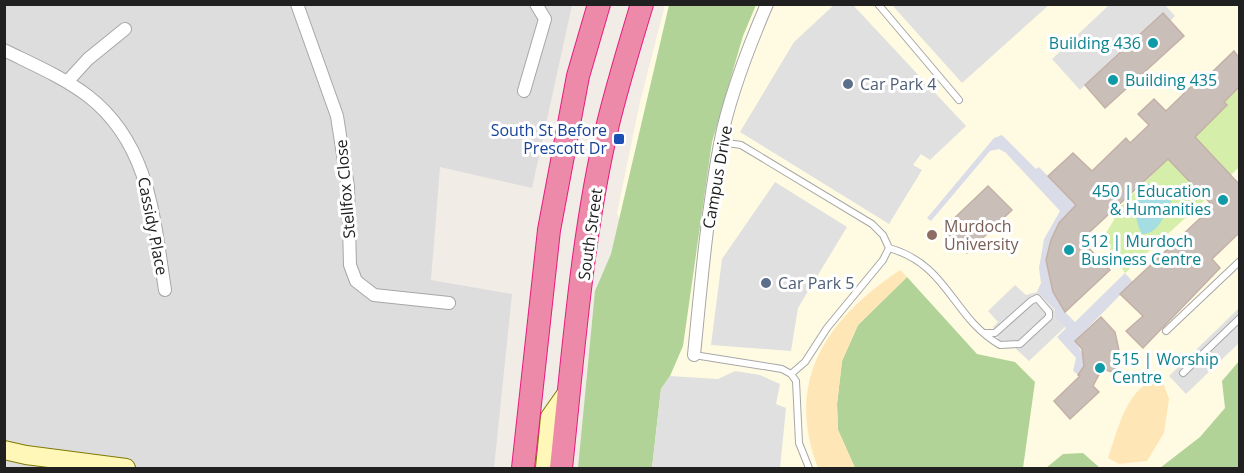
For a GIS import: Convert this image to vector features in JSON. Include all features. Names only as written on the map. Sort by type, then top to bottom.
[{"type":"highway","points":[[523,468],[550,220],[578,76],[599,4]]},
{"type":"highway","name":"South Street","points":[[561,468],[597,179],[608,124],[642,4]]},
{"type":"street","name":"Stellfox Close","points":[[297,4],[338,116],[348,187],[350,265],[356,282],[374,295],[448,303]]},
{"type":"street","points":[[524,91],[546,19],[536,4]]},
{"type":"street","name":"Campus Drive","points":[[694,355],[709,210],[720,141],[753,36],[767,4]]},
{"type":"street","points":[[67,82],[88,59],[125,29]]},
{"type":"street","name":"Cassidy Place","points":[[4,50],[67,82],[103,109],[130,144],[139,161],[149,193],[165,290]]},
{"type":"street","points":[[545,468],[550,417],[569,390]]},
{"type":"street","points":[[4,450],[26,456],[126,468]]},
{"type":"street","points":[[4,462],[32,468]]},
{"type":"lane","points":[[878,4],[959,100]]},
{"type":"lane","points":[[720,141],[741,145],[870,223],[883,235],[889,248],[927,266],[938,276],[957,306],[985,333],[1000,345],[1020,344],[1049,317],[1049,312],[1037,298],[995,333],[985,333]]},
{"type":"lane","points":[[791,374],[804,362],[827,328],[883,260],[889,248]]},
{"type":"lane","points":[[1166,331],[1239,261]]},
{"type":"lane","points":[[1184,373],[1239,318]]},
{"type":"lane","points":[[694,355],[782,369],[791,374],[796,384],[799,442],[809,468]]},
{"type":"shaded area","points":[[4,5],[572,5],[532,188],[440,167],[431,280],[512,294],[494,468],[5,468]]},
{"type":"shaded area","name":"Murdoch University","points":[[665,5],[1239,5],[1239,468],[620,468],[634,257],[617,213],[640,102]]},
{"type":"shaded area","name":"Car Park 4","points":[[834,5],[853,5],[966,126],[930,160],[921,154],[913,165],[922,170],[889,224],[740,132],[794,42]]},
{"type":"shaded area","name":"Car Park 4","points":[[892,5],[1049,5],[962,83]]},
{"type":"shaded area","points":[[1109,5],[1165,5],[1175,16],[1170,21],[1162,13],[1080,90],[1052,59]]},
{"type":"shaded area","points":[[1002,135],[1036,169],[1039,167],[1076,205],[1059,223],[1051,240],[1046,260],[1053,292],[1065,312],[1075,322],[1125,273],[1133,282],[1075,341],[1083,354],[1084,366],[1078,375],[1073,371],[1076,358],[1057,337],[1066,328],[1054,317],[1055,310],[1037,292],[1041,283],[1039,268],[1044,239],[1060,211],[1006,153],[999,149],[990,151],[931,221],[927,218],[994,138]]},
{"type":"shaded area","name":"Car Park 5","points":[[775,182],[847,227],[798,308],[791,351],[711,345],[722,259]]},
{"type":"shaded area","points":[[1015,285],[1026,295],[1037,292],[1055,311],[1054,317],[1065,327],[1029,361],[1015,348],[1003,349],[993,327],[998,322],[988,311]]},
{"type":"shaded area","points":[[1239,308],[1239,343],[1186,394],[1169,376]]},
{"type":"shaded area","points":[[735,371],[760,375],[780,384],[776,404],[786,408],[780,468],[652,468],[661,389],[670,376],[718,379]]},
{"type":"green space","points":[[669,5],[756,5],[743,36],[712,142],[683,346],[670,376],[661,389],[652,468],[578,468],[595,291],[611,254]]},
{"type":"green space","points":[[1239,87],[1239,167],[1231,175],[1195,137],[1227,105],[1224,102]]},
{"type":"green space","points":[[1168,159],[1206,199],[1125,273],[1109,249],[1106,233],[1114,220],[1113,214]]},
{"type":"green space","points":[[907,277],[977,354],[1015,362],[1035,382],[1023,468],[855,468],[838,430],[837,404],[842,361],[858,325]]},
{"type":"green space","points":[[1239,361],[1239,468],[1160,468],[1200,437],[1225,408],[1222,381]]},
{"type":"green space","points":[[1083,453],[1100,468],[1046,468],[1063,454]]},
{"type":"sand","points":[[900,270],[907,277],[858,325],[842,361],[837,404],[838,430],[855,468],[818,468],[809,436],[806,407],[810,380],[819,354],[833,331],[852,309]]},
{"type":"sand","points":[[1161,377],[1169,399],[1164,433],[1147,461],[1119,464],[1108,458],[1120,422],[1132,398],[1149,382]]},
{"type":"water","points":[[1148,184],[1166,191],[1171,202],[1157,227],[1153,231],[1142,234],[1137,221],[1136,208],[1139,195]]},
{"type":"building","points":[[1163,13],[1184,36],[1105,108],[1085,85]]},
{"type":"building","name":"450 | Education & Humanities","points":[[1234,51],[1239,58],[1239,87],[1224,102],[1227,105],[1195,137],[1239,184],[1239,233],[1212,259],[1220,268],[1143,348],[1126,331],[1143,316],[1120,294],[1213,206],[1168,159],[1081,240],[1110,270],[1065,312],[1053,292],[1046,260],[1051,240],[1059,223],[1076,205],[1048,176],[1073,153],[1092,171],[1126,138],[1130,143],[1149,125],[1138,114],[1154,99],[1166,111],[1201,77],[1204,80]]},
{"type":"building","points":[[988,186],[1012,210],[967,253],[943,229]]},
{"type":"building","name":"515 | Worship Centre","points":[[1101,317],[1115,332],[1120,355],[1116,373],[1102,369],[1093,386],[1099,392],[1070,419],[1054,401],[1080,376],[1078,375],[1084,366],[1082,349],[1075,341]]},
{"type":"place","name":"Building 436","points":[[1153,43]]},
{"type":"place","name":"Building 435","points":[[1113,80]]},
{"type":"place","name":"Car Park 4","points":[[848,84]]},
{"type":"place","name":"South St Before Prescott Dr","points":[[619,139]]},
{"type":"place","name":"450 | Education & Humanities","points":[[1223,200]]},
{"type":"place","name":"Murdoch University","points":[[932,235]]},
{"type":"place","name":"512 | Murdoch Business Centre","points":[[1069,250]]},
{"type":"place","name":"Car Park 5","points":[[766,283]]},
{"type":"place","name":"515 | Worship Centre","points":[[1100,368]]}]
